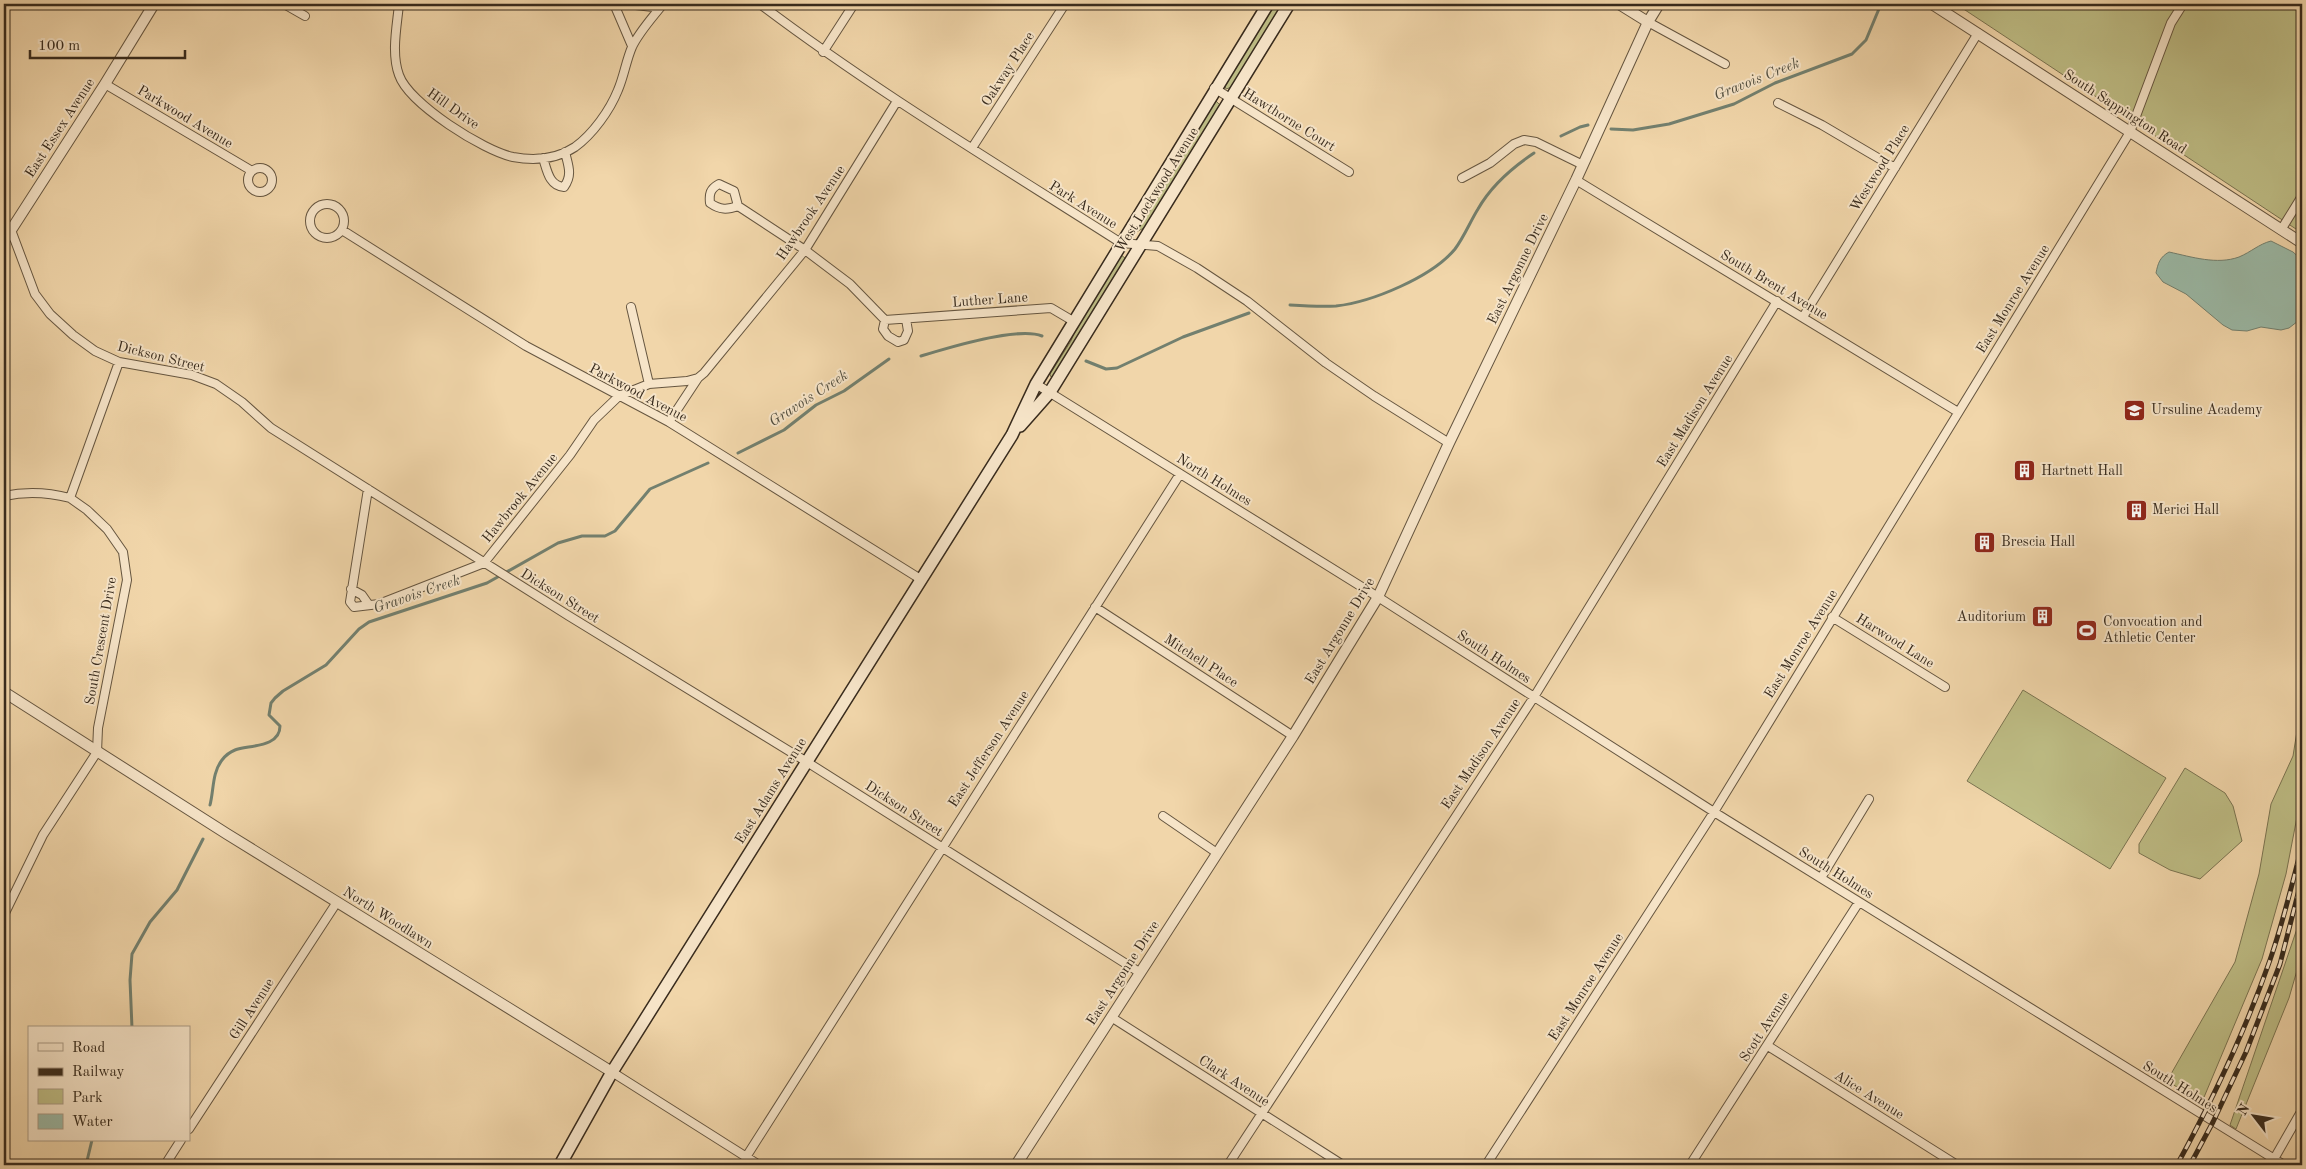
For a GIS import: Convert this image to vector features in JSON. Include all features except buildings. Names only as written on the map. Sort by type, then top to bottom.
[{"type":"main road","name":"West Lockwood Avenue","points":[[1036,384],[1214,88],[1268,4]]},
{"type":"main road","name":"West Lockwood Avenue","points":[[1050,392],[1289,4]]},
{"type":"main road","name":"East Adams Avenue","points":[[560,1165],[612,1072],[1012,435],[1036,384]]},
{"type":"main road","name":"East Adams Avenue","points":[[1012,435],[1050,392]]},
{"type":"street","name":"East Essex Avenue","points":[[4,241],[7,228],[105,84],[154,4]]},
{"type":"street","points":[[284,4],[305,16]]},
{"type":"street","name":"Hill Drive","points":[[399,4],[395,60],[399,76],[408,90],[425,108],[490,149],[513,157],[543,158],[555,158],[576,146],[601,120],[618,91],[632,46],[662,4]]},
{"type":"street","points":[[614,4],[632,46]]},
{"type":"street","name":"Hill Drive","points":[[627,4],[653,6],[662,4]]},
{"type":"street","name":"Park Avenue","points":[[760,4],[823,52],[897,102],[1120,243],[1158,246],[1197,268],[1247,302],[1358,385],[1449,443]]},
{"type":"street","points":[[823,52],[854,4]]},
{"type":"street","name":"Oakway Place","points":[[972,148],[1065,4]]},
{"type":"street","points":[[1619,4],[1725,64]]},
{"type":"street","points":[[1648,22],[1660,4]]},
{"type":"street","name":"East Monroe Avenue","points":[[1486,1165],[1714,812],[2130,132],[2170,23],[2183,4]]},
{"type":"street","name":"South Sappington Road","points":[[1937,5],[2302,243]]},
{"type":"street","name":"East Argonne Drive","points":[[1016,1165],[1293,736],[1378,597],[1449,443],[1576,180],[1648,22]]},
{"type":"street","name":"Westwood Place","points":[[1803,317],[1978,32]]},
{"type":"street","name":"Parkwood Avenue","points":[[105,84],[252,171]]},
{"type":"street","name":"Hawthorne Court","points":[[1214,88],[1350,172]]},
{"type":"street","name":"Hawbrook Avenue","points":[[669,422],[698,378],[805,250],[897,102]]},
{"type":"street","points":[[1778,103],[1822,125],[1894,168]]},
{"type":"street","points":[[1462,178],[1490,163],[1514,144],[1524,140],[1536,142],[1583,165]]},
{"type":"street","points":[[543,158],[552,181],[558,186],[564,187],[569,180],[570,171],[565,152]]},
{"type":"street","name":"South Brent Avenue","points":[[1576,180],[1958,412]]},
{"type":"street","points":[[2281,230],[2302,196]]},
{"type":"street","points":[[323,204],[334,205],[339,209],[344,219],[342,230],[333,238],[317,236],[309,221],[313,210],[323,204]]},
{"type":"street","points":[[738,206],[805,250],[850,284],[885,320],[883,329],[888,336],[898,342],[904,340],[908,330],[906,319]]},
{"type":"street","name":"Dickson Street","points":[[7,228],[35,294],[50,314],[72,335],[95,351],[119,362],[192,375],[216,384],[242,402],[271,428],[507,578],[807,762],[1139,972]]},
{"type":"street","name":"Parkwood Avenue","points":[[342,230],[526,346],[669,422],[922,580]]},
{"type":"street","name":"East Madison Avenue","points":[[1228,1165],[1534,698],[1777,301]]},
{"type":"street","points":[[631,307],[649,384]]},
{"type":"street","name":"Luther Lane","points":[[885,320],[1051,308],[1073,322]]},
{"type":"street","points":[[4,496],[24,492],[54,494],[70,498],[119,362]]},
{"type":"street","name":"Hawbrook Avenue","points":[[484,563],[570,455],[594,420],[619,396],[649,384],[698,378]]},
{"type":"street","name":"North Holmes","points":[[1036,384],[1378,597]]},
{"type":"street","name":"East Jefferson Avenue","points":[[741,1165],[1180,474]]},
{"type":"street","points":[[368,489],[351,589],[350,602],[354,607],[379,604],[484,563]]},
{"type":"street","name":"South Crescent Drive","points":[[70,498],[87,510],[107,529],[122,552],[127,580],[98,728],[96,752]]},
{"type":"street","points":[[351,589],[362,595],[369,605]]},
{"type":"street","name":"South Holmes","points":[[1378,597],[1714,812],[2284,1165]]},
{"type":"street","name":"Mitchell Place","points":[[1094,607],[1293,736]]},
{"type":"street","name":"Harwood Lane","points":[[1832,617],[1945,687]]},
{"type":"street","name":"North Woodlawn","points":[[4,692],[96,752],[759,1165]]},
{"type":"street","points":[[4,915],[44,835],[96,752]]},
{"type":"street","points":[[1821,878],[1869,799]]},
{"type":"street","points":[[1163,816],[1217,854]]},
{"type":"street","name":"Gill Avenue","points":[[190,1127],[337,902]]},
{"type":"street","name":"Scott Avenue","points":[[1690,1165],[1860,902]]},
{"type":"street","name":"Clark Avenue","points":[[1112,1017],[1344,1165]]},
{"type":"street","name":"Alice Avenue","points":[[1768,1046],[1957,1165]]},
{"type":"street","points":[[2274,1159],[2302,1110]]},
{"type":"street","points":[[165,1165],[180,1142]]},
{"type":"green space","points":[[1274,4],[1284,4],[1232,87],[1226,89],[1224,83]]},
{"type":"green space","points":[[1956,4],[2302,4],[2302,233]]},
{"type":"green space","points":[[1216,101],[1220,105],[1219,109],[1146,227],[1138,231],[1136,229],[1213,102]]},
{"type":"green space","points":[[1121,255],[1125,258],[1123,264],[1051,377],[1050,374],[1071,341],[1082,312]]},
{"type":"green space","points":[[2023,690],[2166,778],[2110,869],[1967,781]]},
{"type":"green space","points":[[2302,700],[2302,791],[2286,874],[2262,959],[2202,1102],[2167,1081],[2235,962],[2259,874],[2271,804],[2293,756]]},
{"type":"green space","points":[[2185,768],[2225,793],[2233,806],[2242,841],[2200,879],[2170,870],[2139,853],[2139,844]]},
{"type":"green space","points":[[2302,914],[2302,953],[2289,998],[2236,1129],[2230,1125]]},
{"type":"water","points":[[2271,241],[2293,252],[2302,260],[2302,318],[2289,328],[2281,330],[2261,327],[2247,331],[2232,330],[2223,325],[2186,294],[2163,282],[2156,273],[2163,256],[2169,252],[2204,259],[2222,260],[2239,257]]},
{"type":"waterway","name":"Gravois Creek","points":[[1611,129],[1633,130],[1669,124],[1734,104],[1775,83],[1852,54],[1866,40],[1881,4]]},
{"type":"waterway","name":"Gravois Creek","points":[[1561,136],[1588,125]]},
{"type":"waterway","name":"Gravois Creek","points":[[1290,305],[1336,306],[1351,304],[1383,294],[1432,269],[1455,249],[1483,201],[1496,185],[1518,164],[1534,153]]},
{"type":"waterway","name":"Gravois Creek","points":[[1086,361],[1106,369],[1117,368],[1183,337],[1249,313]]},
{"type":"waterway","name":"Gravois Creek","points":[[921,356],[982,339],[1000,336],[1017,334],[1042,336]]},
{"type":"waterway","name":"Gravois Creek","points":[[738,453],[784,430],[816,405],[844,391],[889,359]]},
{"type":"waterway","name":"Gravois Creek","points":[[210,805],[216,770],[225,757],[235,750],[269,742],[279,733],[280,726],[269,715],[271,703],[275,698],[283,691],[326,665],[359,629],[369,622],[487,583],[558,543],[582,536],[605,536],[615,531],[650,489],[708,463]]},
{"type":"waterway","name":"Gravois Creek","points":[[132,1026],[130,980],[132,954],[150,922],[177,890],[203,839]]},
{"type":"waterway","name":"Gravois Creek","points":[[86,1165],[92,1142]]},
{"type":"railway","points":[[2177,1165],[2216,1090],[2250,1013],[2275,946],[2302,846]]},
{"type":"railway","points":[[2190,1165],[2213,1122],[2246,1052],[2280,964],[2302,878]]},
{"type":"place","name":"Ursuline Academy","points":[[2135,410]]},
{"type":"place","name":"Hartnett Hall","points":[[2025,471]]},
{"type":"place","name":"Merici Hall","points":[[2136,510]]},
{"type":"place","name":"Brescia Hall","points":[[1985,542]]},
{"type":"place","name":"Auditorium","points":[[2042,617]]},
{"type":"place","name":"Convocation and Athletic Center","points":[[2087,630]]}]
